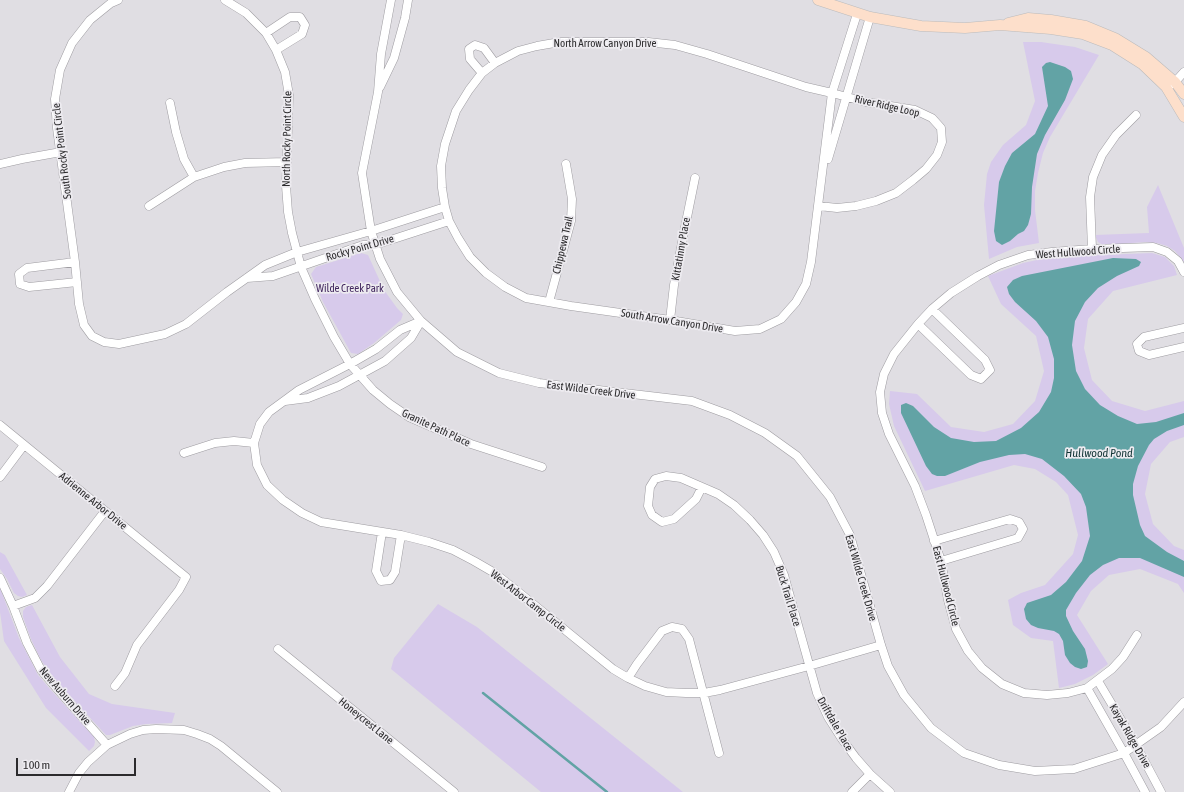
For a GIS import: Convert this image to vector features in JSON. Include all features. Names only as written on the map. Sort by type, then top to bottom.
[{"type":"main road","points":[[818,0],[857,14],[921,26],[964,28],[1000,26],[1051,29],[1083,34],[1112,45],[1184,94]]},
{"type":"main road","points":[[1170,84],[1184,117]]},
{"type":"street","name":"South Rocky Point Circle","points":[[84,325],[57,128],[55,99],[60,70],[72,43],[90,20],[111,3],[118,0]]},
{"type":"street","name":"North Rocky Point Circle","points":[[225,0],[246,13],[266,33],[276,50],[285,72],[289,95],[286,186],[288,212],[297,252]]},
{"type":"street","points":[[378,92],[381,54],[391,0]]},
{"type":"street","points":[[378,92],[394,58],[406,18],[408,0]]},
{"type":"street","name":"South Arrow Canyon Drive","points":[[449,221],[470,257],[486,273],[505,287],[526,298],[735,331],[760,329],[781,319],[796,302],[806,284],[811,262],[832,93],[857,14]]},
{"type":"street","points":[[266,33],[290,17],[300,17],[305,24],[302,34],[276,50]]},
{"type":"street","name":"South Arrow Canyon Drive","points":[[822,181],[870,17]]},
{"type":"street","name":"North Arrow Canyon Drive","points":[[449,221],[442,188],[441,166],[445,144],[456,111],[482,73],[495,62],[518,51],[560,42],[648,42],[675,45],[707,54],[806,88],[832,93]]},
{"type":"street","points":[[482,73],[470,59],[469,50],[475,45],[484,48],[495,62]]},
{"type":"street","points":[[1170,84],[1184,72]]},
{"type":"street","name":"East Wilde Creek Drive","points":[[378,92],[362,173],[371,231],[380,259],[397,292],[420,320],[456,352],[499,373],[539,383],[692,402],[730,415],[765,433],[797,456],[830,497],[850,535],[888,666],[904,695],[931,728],[964,753],[999,765],[1035,771],[1074,769],[1124,753],[1161,727],[1184,702]]},
{"type":"street","name":"River Ridge Loop","points":[[818,206],[837,208],[856,206],[876,201],[896,193],[926,169],[937,155],[942,142],[941,128],[932,118],[914,110],[866,102],[832,93]]},
{"type":"street","points":[[170,103],[176,132],[184,159],[194,177]]},
{"type":"street","points":[[1092,249],[1090,197],[1093,177],[1102,154],[1116,135],[1136,115]]},
{"type":"street","points":[[0,164],[61,152]]},
{"type":"street","points":[[149,206],[194,177],[224,167],[245,163],[287,162]]},
{"type":"street","name":"Chippewa Trail","points":[[549,302],[571,221],[572,199],[566,164]]},
{"type":"street","name":"Kittatinny Place","points":[[670,320],[674,285],[695,178]]},
{"type":"street","name":"Rocky Point Drive","points":[[84,325],[92,336],[104,342],[119,344],[165,334],[186,324],[265,265],[297,252],[371,231],[445,207]]},
{"type":"street","name":"Rocky Point Drive","points":[[247,278],[273,276],[363,245],[375,245],[449,221]]},
{"type":"street","name":"West Hullwood Circle","points":[[880,392],[884,374],[894,354],[932,309],[950,293],[999,265],[1028,255],[1052,252],[1153,247],[1167,252],[1178,261],[1184,272]]},
{"type":"street","name":"Granite Path Place","points":[[297,252],[301,267],[315,299],[334,336],[350,364],[373,390],[409,417],[471,444],[542,467]]},
{"type":"street","points":[[75,262],[27,268],[19,274],[20,284],[29,287],[77,282]]},
{"type":"street","points":[[918,324],[971,375],[981,379],[990,370],[985,360],[932,309]]},
{"type":"street","points":[[282,402],[308,398],[339,386],[385,361],[411,338],[420,320]]},
{"type":"street","name":"West Arbor Camp Circle","points":[[420,320],[400,330],[376,349],[299,390],[269,412],[260,424],[254,444],[257,465],[267,485],[283,500],[302,513],[321,522],[401,535],[453,550],[493,572],[613,668],[628,678],[645,686],[666,692],[686,694],[720,690],[809,666],[881,644]]},
{"type":"street","points":[[1184,328],[1144,337],[1137,344],[1140,351],[1149,355],[1184,347]]},
{"type":"street","name":"East Hullwood Circle","points":[[880,392],[882,413],[889,434],[915,486],[941,561],[948,600],[956,629],[968,652],[982,668],[1002,684],[1024,693],[1047,695],[1068,693],[1087,688],[1098,681],[1123,657],[1137,635]]},
{"type":"street","name":"Adrienne Arbor Drive","points":[[0,425],[186,577],[179,590],[137,645],[126,673],[115,686]]},
{"type":"street","points":[[184,453],[215,443],[234,441],[254,444]]},
{"type":"street","points":[[0,477],[24,445]]},
{"type":"street","name":"Buck Trail Place","points":[[702,487],[696,498],[674,519],[662,522],[652,515],[648,506],[650,488],[655,479],[666,476],[681,478],[702,487],[718,494],[734,505],[750,520],[763,535],[774,552],[784,575],[809,666]]},
{"type":"street","points":[[13,606],[35,598],[47,586],[106,512]]},
{"type":"street","points":[[934,541],[1010,519],[1019,522],[1023,529],[1018,538],[941,561]]},
{"type":"street","points":[[382,532],[376,571],[381,581],[390,580],[395,572],[401,535]]},
{"type":"street","name":"New Auburn Drive","points":[[0,578],[13,606],[27,643],[41,670],[107,745]]},
{"type":"street","points":[[628,678],[662,631],[672,627],[682,629],[689,639],[719,753]]},
{"type":"street","name":"Honeycrest Lane","points":[[278,649],[454,792]]},
{"type":"street","name":"Driftdale Place","points":[[809,666],[817,693],[828,717],[842,739],[870,774],[890,792]]},
{"type":"street","name":"Kayak Ridge Drive","points":[[1098,681],[1136,745],[1161,792]]},
{"type":"street","name":"Kayak Ridge Drive","points":[[1087,688],[1145,792]]},
{"type":"street","points":[[68,792],[78,773],[107,745],[130,734],[156,729],[184,730],[210,739],[221,746],[277,792]]},
{"type":"street","points":[[852,792],[870,774]]},
{"type":"green space","points":[[1023,42],[1041,42],[1075,47],[1099,55],[1050,137],[1043,153],[1035,191],[1035,210],[1039,243],[1017,247],[989,259],[984,205],[987,174],[991,162],[1003,145],[1026,125],[1035,101]]},
{"type":"green space","points":[[1158,185],[1184,248],[1184,262],[1175,251],[1167,246],[1157,243],[1146,242],[1103,245],[1098,242],[1095,235],[1149,233],[1147,207]]},
{"type":"green space","name":"Wilde Creek Park","points":[[361,253],[368,255],[384,290],[403,314],[401,320],[374,343],[358,354],[351,353],[323,302],[311,274],[316,267]]},
{"type":"green space","points":[[1152,253],[1165,257],[1174,266],[1177,275],[1113,291],[1088,319],[1084,348],[1092,380],[1112,401],[1145,411],[1184,401],[1184,437],[1170,442],[1151,464],[1145,494],[1153,524],[1174,546],[1184,550],[1184,593],[1178,584],[1140,569],[1109,575],[1091,591],[1077,615],[1108,664],[1093,675],[1075,684],[1059,688],[1053,641],[1031,638],[1013,625],[1008,600],[1021,593],[1045,585],[1073,554],[1078,535],[1068,495],[1056,482],[1035,469],[1014,465],[925,491],[894,426],[889,404],[890,391],[917,394],[951,427],[984,432],[1013,424],[1035,401],[1044,371],[1036,336],[1001,304],[988,276],[1023,263],[1051,257]]},
{"type":"green space","points":[[0,552],[5,555],[27,595],[22,597],[14,593],[0,569]]},
{"type":"green space","points":[[0,588],[19,638],[38,675],[94,737],[94,746],[89,751],[46,708],[4,641],[0,612]]},
{"type":"green space","points":[[438,604],[477,627],[683,792],[541,792],[391,669],[394,658]]},
{"type":"green space","points":[[32,605],[60,657],[89,694],[112,704],[175,713],[172,723],[133,726],[110,735],[106,735],[54,679],[41,660],[23,617],[23,611],[26,607]]},
{"type":"water","points":[[1050,62],[1065,67],[1071,71],[1073,79],[1065,100],[1045,135],[1037,154],[1032,187],[1031,214],[1028,225],[1024,231],[1002,245],[996,241],[994,231],[999,182],[1012,153],[1035,134],[1048,106],[1042,67],[1046,63]]},
{"type":"water","name":"Hullwood Pond","points":[[1113,258],[1136,259],[1141,262],[1139,266],[1117,276],[1098,288],[1085,302],[1075,321],[1072,345],[1076,371],[1085,389],[1100,405],[1118,416],[1137,424],[1156,422],[1184,413],[1184,425],[1167,431],[1154,439],[1149,445],[1138,466],[1133,484],[1133,495],[1140,525],[1145,536],[1167,552],[1184,561],[1184,577],[1140,558],[1119,558],[1103,565],[1090,575],[1076,593],[1066,610],[1066,616],[1073,631],[1085,649],[1088,661],[1087,667],[1081,669],[1070,663],[1065,655],[1063,641],[1059,634],[1054,631],[1031,625],[1026,619],[1024,609],[1027,603],[1051,595],[1066,582],[1082,561],[1090,536],[1086,507],[1081,494],[1064,476],[1042,459],[1025,454],[1009,455],[980,462],[945,476],[937,476],[932,474],[926,466],[901,413],[901,405],[906,403],[913,406],[934,427],[951,438],[974,442],[996,441],[1021,428],[1039,412],[1051,392],[1054,378],[1054,359],[1048,337],[1036,321],[1015,302],[1009,294],[1007,287],[1013,280],[1022,276]]},
{"type":"waterway","points":[[483,693],[607,792]]}]
